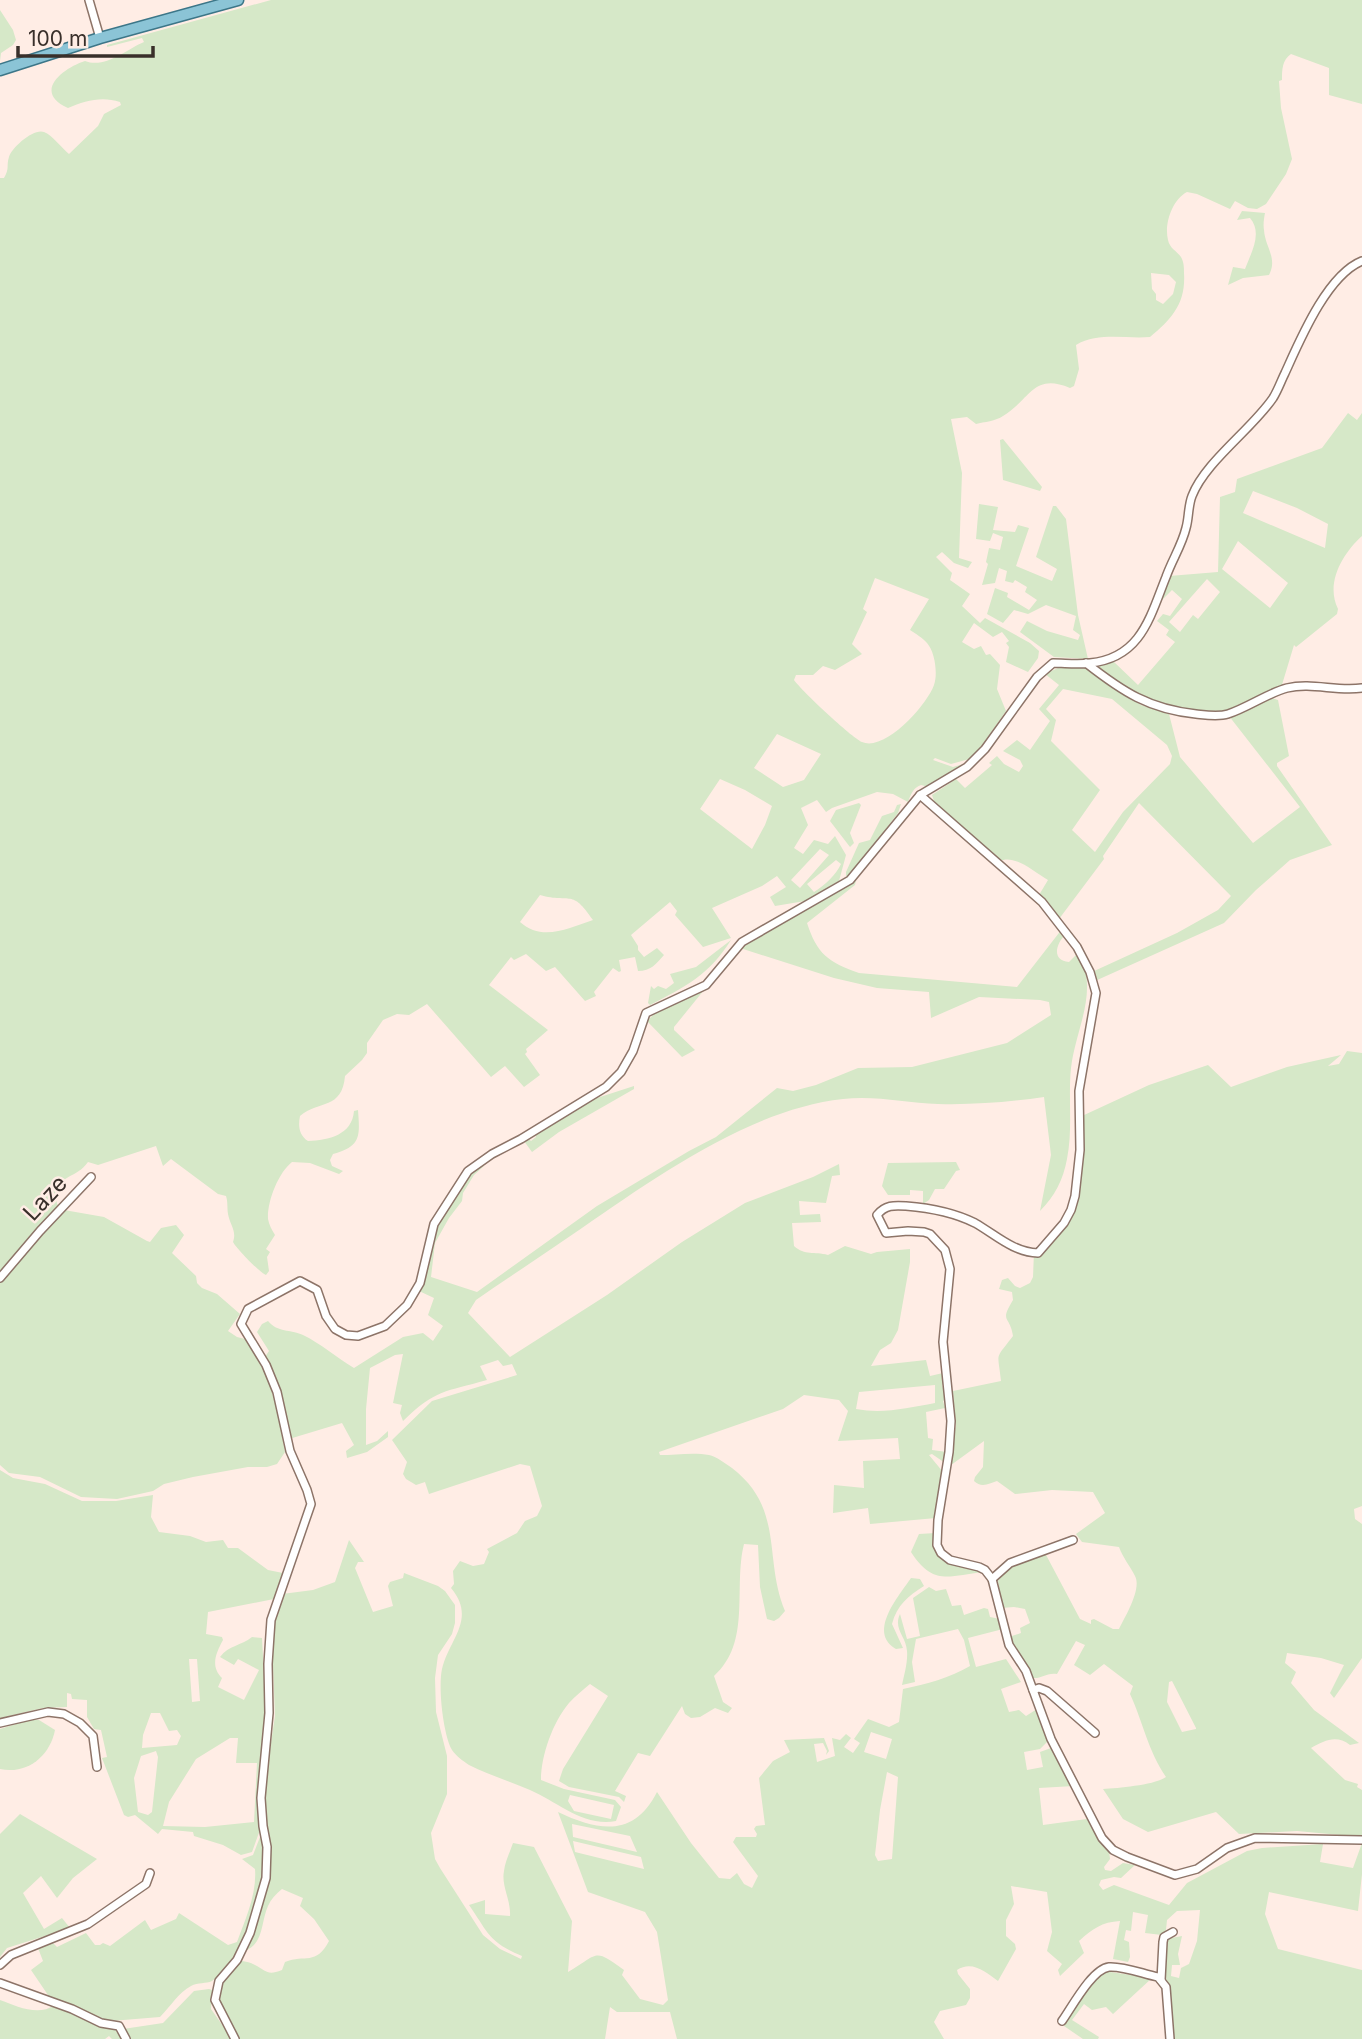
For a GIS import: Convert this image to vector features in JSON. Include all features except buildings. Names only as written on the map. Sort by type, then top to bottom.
[{"type":"main road","points":[[0,70],[100,38],[238,0]]},
{"type":"street","points":[[89,0],[100,38]]},
{"type":"street","points":[[235,2039],[215,2000],[219,1981],[237,1960],[250,1933],[267,1878],[267,1847],[261,1798],[269,1713],[271,1620],[311,1504],[290,1451],[277,1392],[266,1364],[242,1324],[248,1310],[300,1281],[317,1290],[326,1316],[335,1329],[346,1335],[358,1336],[385,1326],[407,1305],[420,1283],[434,1224],[468,1171],[606,1087],[621,1072],[633,1051],[646,1013],[706,985],[742,942],[850,880],[920,795],[967,768],[985,749],[1037,677],[1053,663],[1086,663],[1116,655],[1135,644],[1154,611],[1181,546],[1191,498],[1200,481],[1273,397],[1316,312],[1349,266],[1362,261]]},
{"type":"street","points":[[1086,663],[1131,696],[1154,706],[1174,712],[1207,715],[1226,715],[1285,688],[1306,685],[1362,688]]},
{"type":"street","points":[[920,795],[1042,902],[1077,947],[1090,972],[1096,993],[1079,1090],[1080,1150],[1072,1210],[1038,1253],[1024,1253],[974,1223],[937,1208],[895,1205],[882,1209],[877,1215],[886,1233],[924,1231],[945,1250],[950,1278],[944,1308],[943,1342],[951,1421],[937,1545],[941,1553],[950,1560],[979,1567],[992,1579],[1009,1646],[1026,1671],[1051,1739],[1102,1838],[1113,1850],[1175,1875],[1197,1869],[1227,1848],[1255,1838],[1362,1840]]},
{"type":"street","name":"Laze","points":[[0,1278],[91,1177]]},
{"type":"street","points":[[992,1579],[1010,1563],[1073,1540]]},
{"type":"street","points":[[1033,1690],[1039,1688],[1047,1691],[1096,1733]]},
{"type":"street","points":[[0,1723],[48,1712],[64,1714],[80,1723],[93,1736],[97,1767]]},
{"type":"street","points":[[0,1965],[11,1955],[88,1924],[146,1884],[150,1873]]},
{"type":"street","points":[[1161,1981],[1164,1937],[1173,1932]]},
{"type":"street","points":[[1062,2021],[1081,1991],[1102,1969],[1111,1967],[1158,1977],[1166,1987],[1170,2039]]},
{"type":"street","points":[[0,1983],[72,2009],[101,2023],[119,2026],[126,2039]]},
{"type":"green space","points":[[271,0],[1362,0],[1362,104],[1329,95],[1329,68],[1291,54],[1288,56],[1283,66],[1282,80],[1279,81],[1281,108],[1292,159],[1286,174],[1266,204],[1257,209],[1248,208],[1235,201],[1230,209],[1187,192],[1177,201],[1170,213],[1167,234],[1170,246],[1183,261],[1184,284],[1180,302],[1165,324],[1150,337],[1102,337],[1076,345],[1079,369],[1074,386],[1070,388],[1048,383],[1040,386],[1012,410],[993,420],[976,424],[967,417],[951,419],[962,473],[959,558],[972,562],[968,568],[954,563],[942,552],[936,557],[952,573],[950,580],[970,594],[962,606],[980,623],[985,618],[1030,643],[1039,651],[1038,658],[1028,672],[1006,662],[1009,647],[1006,643],[1009,641],[1002,632],[993,637],[974,623],[962,642],[974,649],[981,646],[986,655],[990,654],[1000,665],[997,689],[1006,711],[973,758],[951,764],[935,758],[933,760],[953,767],[970,762],[929,787],[918,786],[908,802],[893,794],[877,792],[826,812],[817,800],[801,808],[808,825],[794,848],[803,854],[814,840],[828,844],[835,836],[846,855],[839,881],[805,901],[775,906],[770,897],[786,887],[777,876],[762,886],[712,908],[731,938],[703,947],[675,915],[677,911],[670,902],[631,935],[644,957],[657,948],[664,955],[643,971],[638,971],[635,957],[619,960],[621,971],[613,968],[594,992],[596,996],[585,1001],[555,967],[546,971],[526,954],[514,960],[511,957],[489,985],[548,1030],[526,1049],[525,1054],[540,1075],[524,1087],[505,1066],[491,1077],[427,1004],[409,1015],[397,1014],[383,1020],[367,1043],[367,1053],[345,1076],[339,1094],[328,1103],[300,1116],[299,1127],[308,1141],[338,1135],[349,1126],[354,1111],[358,1110],[357,1139],[349,1148],[333,1154],[330,1160],[332,1166],[343,1171],[339,1174],[310,1163],[292,1162],[282,1173],[269,1204],[268,1219],[275,1235],[266,1249],[270,1252],[267,1257],[269,1271],[266,1275],[248,1260],[233,1242],[234,1231],[226,1196],[218,1194],[171,1159],[163,1166],[156,1146],[98,1165],[88,1162],[61,1182],[56,1194],[57,1204],[64,1210],[104,1217],[150,1242],[161,1228],[176,1225],[184,1235],[172,1253],[196,1276],[197,1283],[202,1288],[217,1294],[240,1314],[228,1331],[245,1339],[265,1370],[277,1409],[285,1452],[277,1464],[267,1467],[248,1467],[193,1477],[164,1484],[153,1491],[117,1499],[81,1497],[40,1477],[9,1473],[0,1465],[0,178],[6,175],[11,153],[29,136],[44,132],[69,154],[98,126],[104,114],[121,105],[113,100],[100,99],[68,108],[57,102],[52,95],[55,81],[76,64],[108,60],[144,42],[142,38],[107,45]],"holes":[[[1151,273],[1169,275],[1176,282],[1173,294],[1163,304],[1156,300]],[[875,578],[929,599],[910,630],[924,639],[930,647],[936,669],[934,685],[923,704],[893,734],[871,743],[862,742],[848,732],[794,680],[796,675],[813,675],[823,666],[835,670],[862,654],[852,644],[867,612],[863,609]],[[777,734],[821,754],[804,780],[783,787],[754,768]],[[720,779],[772,806],[752,849],[700,809]],[[820,849],[829,855],[800,888],[791,880]],[[836,860],[841,864],[830,880],[814,892],[807,884]],[[540,895],[575,900],[593,920],[556,932],[528,928],[520,922]]]},
{"type":"green space","points":[[0,10],[16,40],[1,53],[0,61]]},
{"type":"green space","points":[[1242,211],[1265,213],[1264,228],[1272,258],[1271,269],[1269,275],[1243,278],[1228,285],[1233,267],[1245,269],[1255,243],[1256,230],[1250,218],[1237,220]]},
{"type":"green space","points":[[1348,413],[1357,420],[1362,413],[1362,536],[1348,551],[1338,569],[1334,589],[1337,614],[1296,647],[1294,645],[1281,688],[1233,710],[1195,713],[1142,700],[1098,668],[1101,664],[1113,661],[1138,685],[1175,642],[1166,635],[1169,630],[1157,621],[1163,614],[1170,616],[1182,599],[1172,590],[1160,602],[1169,576],[1218,572],[1220,497],[1235,492],[1237,479],[1322,448]],"holes":[[[1253,491],[1297,508],[1328,524],[1325,548],[1243,513]],[[1238,541],[1288,583],[1270,608],[1222,569]],[[1207,579],[1220,592],[1198,619],[1193,615],[1180,632],[1169,622]]]},
{"type":"green space","points":[[1003,439],[1042,487],[1040,491],[1003,480],[1000,440]]},
{"type":"green space","points":[[979,504],[998,507],[993,530],[1015,532],[1018,525],[1029,528],[1016,566],[1052,581],[1057,569],[1036,557],[1053,506],[1056,506],[1066,519],[1078,615],[1088,659],[1054,657],[1020,632],[1027,621],[1047,631],[1078,640],[1080,635],[1073,630],[1076,616],[1046,605],[1028,614],[1014,610],[1003,623],[987,614],[995,588],[1008,593],[1007,597],[1029,610],[1037,600],[1025,592],[1027,587],[1015,580],[1013,583],[1005,581],[1007,571],[999,568],[995,583],[982,585],[989,548],[1000,550],[1003,537],[993,533],[990,541],[976,539]]},
{"type":"green space","points":[[1085,667],[1141,705],[1169,714],[1180,757],[1253,843],[1300,807],[1229,716],[1272,698],[1278,700],[1289,756],[1277,763],[1277,766],[1332,845],[1290,860],[1224,923],[1095,981],[1092,972],[1177,933],[1218,910],[1231,896],[1139,803],[1103,856],[1104,859],[1059,919],[1039,895],[1048,880],[1018,862],[1006,859],[1000,861],[934,801],[932,795],[956,779],[965,788],[992,765],[989,763],[997,756],[1004,764],[1019,772],[1023,766],[1020,760],[1003,751],[1017,740],[1030,750],[1050,721],[1039,709],[1059,685],[1045,674],[1058,668]],"holes":[[[1063,689],[1112,699],[1167,745],[1172,756],[1170,764],[1123,812],[1095,852],[1072,830],[1100,790],[1051,741],[1056,720],[1046,709]]]},
{"type":"green space","points":[[859,803],[861,805],[850,833],[854,843],[850,847],[830,821],[836,810]]},
{"type":"green space","points":[[901,804],[898,813],[851,875],[846,876],[859,843],[870,840],[882,816],[894,812],[897,805]]},
{"type":"green space","points":[[856,880],[855,885],[807,923],[825,956],[859,973],[1017,987],[1062,929],[1066,934],[1058,947],[1058,955],[1063,961],[1069,962],[1079,952],[1087,982],[1087,996],[1071,1068],[1067,1159],[1058,1187],[1040,1211],[1051,1155],[1044,1097],[951,1104],[855,1098],[808,1105],[740,1131],[673,1167],[476,1300],[468,1313],[510,1357],[745,1203],[839,1164],[840,1175],[832,1176],[826,1203],[799,1201],[800,1215],[820,1214],[821,1222],[792,1223],[794,1246],[806,1252],[828,1255],[845,1246],[871,1254],[910,1249],[898,1330],[891,1343],[880,1350],[871,1366],[926,1360],[930,1376],[943,1373],[946,1381],[942,1385],[946,1399],[943,1401],[945,1408],[926,1412],[928,1438],[933,1439],[932,1450],[947,1452],[945,1463],[932,1454],[929,1455],[943,1472],[936,1518],[870,1524],[868,1508],[833,1513],[834,1485],[864,1488],[863,1461],[900,1459],[898,1438],[838,1441],[848,1411],[839,1400],[804,1395],[783,1409],[659,1452],[660,1455],[712,1456],[732,1468],[749,1484],[760,1500],[766,1517],[785,1611],[774,1621],[767,1619],[760,1587],[758,1545],[744,1544],[737,1631],[726,1662],[714,1676],[723,1702],[732,1708],[728,1713],[715,1708],[700,1717],[691,1718],[685,1714],[682,1706],[650,1756],[638,1753],[615,1791],[626,1796],[624,1802],[619,1797],[569,1787],[559,1781],[563,1769],[608,1696],[590,1684],[571,1700],[549,1739],[541,1780],[564,1789],[615,1800],[621,1807],[616,1821],[604,1822],[582,1817],[530,1790],[469,1765],[452,1750],[444,1722],[442,1669],[459,1629],[462,1610],[451,1588],[454,1584],[453,1571],[460,1561],[473,1566],[484,1564],[489,1552],[487,1549],[517,1533],[525,1521],[537,1516],[542,1506],[530,1466],[520,1464],[429,1494],[425,1482],[416,1485],[406,1479],[403,1474],[407,1462],[392,1440],[432,1401],[517,1375],[512,1364],[503,1366],[498,1360],[480,1366],[487,1380],[433,1397],[403,1421],[400,1413],[402,1405],[393,1403],[403,1354],[395,1355],[370,1368],[366,1445],[377,1441],[388,1431],[388,1437],[367,1452],[347,1458],[346,1451],[354,1445],[342,1423],[289,1439],[265,1357],[269,1351],[257,1332],[262,1324],[268,1321],[276,1327],[309,1338],[354,1368],[403,1337],[423,1333],[433,1341],[443,1326],[428,1315],[434,1298],[419,1291],[432,1237],[438,1220],[452,1198],[464,1181],[483,1164],[435,1243],[431,1277],[477,1292],[597,1206],[716,1137],[777,1088],[793,1091],[858,1068],[912,1067],[1007,1043],[1051,1015],[1049,1002],[979,997],[931,1018],[929,992],[877,988],[834,978],[740,948]],"holes":[[[935,1385],[935,1403],[886,1411],[856,1409],[859,1392]],[[570,1795],[614,1805],[611,1819],[574,1811],[568,1801]]]},
{"type":"green space","points":[[731,940],[714,962],[695,979],[650,1005],[648,1003],[651,986],[654,989],[658,986],[666,989],[674,983],[670,974],[696,967]]},
{"type":"green space","points":[[704,990],[674,1027],[695,1050],[682,1057],[647,1021],[654,1014]]},
{"type":"green space","points":[[1347,1051],[1362,1053],[1362,1506],[1354,1509],[1355,1519],[1362,1524],[1362,1658],[1334,1698],[1330,1693],[1344,1665],[1321,1658],[1287,1653],[1285,1663],[1296,1672],[1291,1683],[1314,1710],[1359,1743],[1350,1745],[1335,1739],[1311,1748],[1345,1780],[1358,1784],[1357,1787],[1362,1790],[1362,1837],[1297,1831],[1239,1834],[1216,1812],[1148,1832],[1123,1819],[1103,1789],[1145,1784],[1166,1777],[1150,1747],[1130,1694],[1133,1686],[1104,1664],[1090,1675],[1074,1665],[1085,1645],[1076,1641],[1057,1674],[1033,1678],[1009,1637],[1021,1633],[1020,1628],[1030,1623],[1025,1609],[1001,1608],[998,1581],[1005,1567],[1045,1553],[1080,1619],[1091,1624],[1094,1619],[1113,1629],[1119,1629],[1135,1595],[1135,1576],[1119,1547],[1082,1542],[1076,1534],[1105,1513],[1093,1492],[1052,1490],[1015,1494],[997,1481],[979,1484],[974,1481],[983,1467],[984,1441],[947,1468],[956,1426],[953,1391],[1001,1381],[998,1360],[1013,1336],[1006,1316],[1013,1300],[1012,1292],[999,1289],[1002,1280],[1008,1278],[1020,1288],[1030,1283],[1033,1277],[1034,1252],[1055,1229],[1072,1204],[1082,1116],[1149,1085],[1208,1065],[1231,1087],[1287,1067],[1341,1055],[1328,1066],[1339,1064]],"holes":[[[1172,1681],[1196,1729],[1182,1732],[1167,1702],[1169,1682]]]},
{"type":"green space","points":[[634,1086],[634,1089],[559,1132],[532,1152],[524,1141],[528,1138],[531,1141],[536,1137],[535,1134],[597,1098]]},
{"type":"green space","points":[[956,1162],[960,1170],[956,1171],[944,1189],[935,1189],[929,1200],[923,1204],[923,1191],[910,1190],[910,1195],[888,1195],[882,1186],[888,1163]]},
{"type":"green space","points":[[0,1470],[13,1478],[45,1484],[82,1501],[116,1501],[153,1495],[151,1517],[159,1532],[190,1536],[206,1542],[223,1540],[228,1548],[238,1548],[268,1570],[283,1573],[274,1599],[208,1612],[206,1634],[222,1637],[223,1640],[215,1659],[216,1669],[222,1678],[218,1687],[244,1700],[259,1670],[238,1659],[234,1665],[220,1657],[227,1650],[252,1637],[262,1638],[267,1729],[258,1798],[261,1827],[252,1852],[241,1855],[223,1845],[194,1836],[193,1832],[162,1829],[158,1834],[135,1815],[124,1815],[102,1758],[107,1757],[101,1730],[94,1729],[87,1717],[87,1700],[72,1699],[71,1694],[67,1693],[67,1707],[43,1708],[0,1718]],"holes":[[[189,1659],[197,1659],[200,1701],[192,1702]],[[151,1713],[160,1713],[169,1731],[177,1730],[181,1736],[177,1745],[142,1748],[143,1735]],[[230,1738],[238,1738],[236,1763],[257,1763],[254,1822],[205,1827],[163,1826],[169,1802],[196,1759]],[[156,1751],[158,1757],[152,1812],[148,1815],[138,1812],[134,1778],[141,1756]]]},
{"type":"green space","points":[[936,1533],[940,1554],[979,1568],[983,1572],[942,1576],[927,1570],[911,1552],[919,1534]]},
{"type":"green space","points":[[349,1540],[364,1562],[358,1562],[355,1568],[373,1612],[393,1606],[388,1586],[390,1582],[403,1578],[404,1573],[438,1586],[455,1605],[452,1634],[438,1655],[435,1678],[436,1712],[447,1756],[447,1794],[431,1833],[435,1859],[483,1935],[500,1949],[521,1959],[522,1956],[495,1941],[469,1905],[485,1900],[485,1914],[510,1916],[503,1877],[513,1843],[534,1847],[572,1921],[568,1972],[591,1957],[607,1958],[624,1970],[622,1975],[640,1999],[663,2005],[668,2000],[657,1932],[645,1912],[588,1892],[558,1812],[601,1826],[626,1824],[648,1807],[657,1792],[691,1843],[719,1878],[730,1879],[737,1873],[744,1884],[752,1888],[758,1876],[733,1842],[736,1837],[756,1837],[756,1826],[765,1825],[759,1778],[773,1761],[790,1752],[784,1740],[824,1738],[829,1751],[826,1755],[823,1743],[814,1744],[817,1762],[835,1756],[832,1738],[840,1740],[846,1734],[851,1738],[844,1747],[853,1753],[860,1743],[854,1739],[868,1719],[889,1727],[899,1722],[903,1689],[938,1680],[970,1666],[964,1640],[958,1629],[916,1639],[912,1662],[915,1682],[902,1685],[907,1651],[898,1619],[900,1614],[907,1639],[920,1636],[913,1598],[929,1587],[936,1591],[946,1589],[952,1606],[961,1605],[964,1615],[984,1608],[988,1609],[990,1617],[1000,1619],[1003,1629],[968,1638],[976,1667],[1006,1659],[1021,1682],[1001,1689],[1009,1712],[1019,1710],[1026,1716],[1037,1709],[1049,1740],[1040,1749],[1024,1752],[1027,1770],[1043,1767],[1040,1752],[1051,1748],[1074,1786],[1039,1788],[1043,1825],[1087,1819],[1109,1851],[1110,1859],[1104,1867],[1105,1870],[1111,1871],[1123,1863],[1135,1865],[1121,1878],[1101,1880],[1099,1885],[1103,1890],[1114,1885],[1169,1905],[1187,1883],[1247,1851],[1323,1844],[1320,1862],[1353,1868],[1362,1843],[1358,1911],[1269,1892],[1265,1914],[1278,1949],[1362,1970],[1362,2039],[1172,2039],[1166,1977],[1166,1939],[1182,1936],[1178,1954],[1180,1965],[1172,1965],[1171,1976],[1179,1978],[1181,1968],[1189,1964],[1197,1941],[1200,1910],[1177,1911],[1167,1920],[1166,1930],[1162,1935],[1145,1933],[1148,1915],[1133,1912],[1131,1931],[1126,1930],[1124,1940],[1129,1942],[1128,1962],[1113,1959],[1120,1921],[1098,1927],[1079,1941],[1084,1953],[1060,1976],[1058,1970],[1062,1964],[1047,1951],[1052,1932],[1047,1892],[1011,1886],[1014,1904],[1006,1920],[1006,1936],[1015,1944],[1016,1949],[998,1981],[973,1967],[957,1970],[970,1989],[970,1998],[966,2005],[940,2011],[934,2022],[944,2039],[677,2039],[670,2012],[617,2012],[610,2007],[605,2039],[240,2039],[222,2007],[219,1995],[223,1982],[237,1960],[273,1973],[282,1970],[285,1962],[315,1957],[329,1941],[314,1919],[300,1906],[303,1898],[282,1889],[269,1903],[259,1938],[245,1951],[256,1926],[267,1875],[263,1796],[275,1716],[273,1623],[282,1594],[313,1590],[335,1582]],"holes":[[[871,1732],[892,1739],[886,1759],[864,1752]],[[887,1772],[898,1777],[892,1859],[878,1861],[875,1855]],[[572,1824],[630,1836],[637,1852],[573,1837]],[[573,1841],[641,1857],[644,1869],[575,1852]]]},
{"type":"green space","points":[[911,1578],[920,1579],[924,1586],[904,1602],[894,1617],[892,1624],[903,1648],[896,1649],[888,1642],[884,1633],[885,1624],[893,1604]]},
{"type":"green space","points":[[32,1719],[39,1720],[55,1730],[48,1748],[36,1762],[28,1766],[0,1769],[0,1729]]},
{"type":"green space","points":[[20,1814],[97,1859],[73,1878],[57,1898],[41,1876],[23,1893],[44,1929],[62,1918],[70,1928],[7,1948],[0,1957],[0,1834]]},
{"type":"green space","points":[[264,1836],[259,1894],[246,1935],[237,1953],[226,1969],[212,1981],[187,1989],[160,2017],[111,2021],[97,2019],[50,1998],[31,1970],[43,1961],[38,1948],[53,1943],[57,1947],[86,1933],[95,1945],[103,1943],[110,1946],[145,1920],[151,1930],[176,1919],[179,1913],[228,1945],[237,1942],[250,1907],[255,1878],[255,1869],[242,1859],[253,1855],[260,1837]]},
{"type":"green space","points":[[1103,1971],[1152,1978],[1113,2014],[1106,2007],[1092,2010],[1084,2004],[1072,2020],[1099,2037],[1083,2039],[1064,2026],[1076,2003]]},
{"type":"green space","points":[[212,1990],[211,2009],[232,2039],[129,2039],[123,2029],[163,2023],[194,1991]]},
{"type":"green space","points":[[0,2000],[35,2010],[54,2005],[113,2026],[122,2039],[112,2039],[109,2036],[105,2039],[0,2039]]}]
